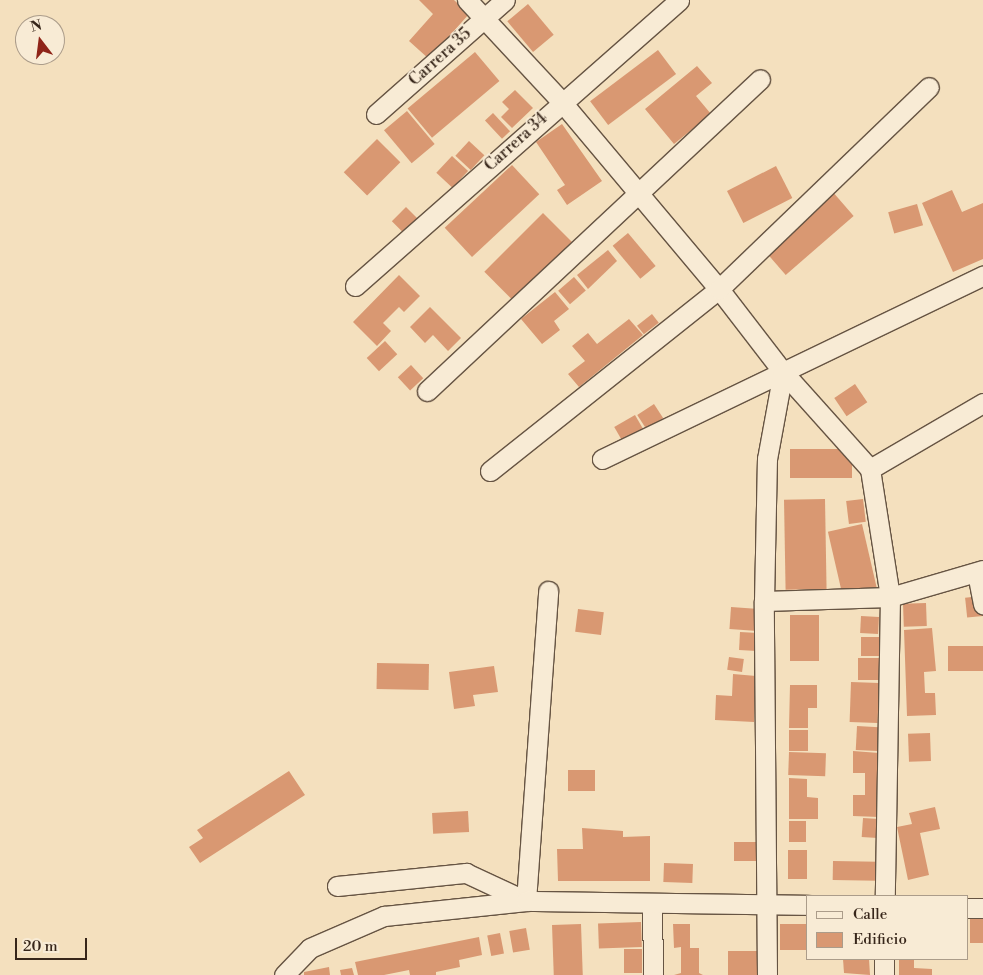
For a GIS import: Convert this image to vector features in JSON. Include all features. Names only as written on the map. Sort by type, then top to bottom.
[{"type":"street","points":[[467,0],[561,101],[719,289],[783,372],[870,470],[890,597],[885,895]]},
{"type":"street","name":"Carrera 35","points":[[376,114],[505,0]]},
{"type":"street","name":"Carrera 34","points":[[355,286],[561,101],[679,0]]},
{"type":"street","points":[[427,391],[760,79]]},
{"type":"street","points":[[490,471],[719,289],[929,87]]},
{"type":"street","points":[[602,459],[983,276]]},
{"type":"street","points":[[767,975],[768,905],[764,601],[767,459],[783,372]]},
{"type":"street","points":[[870,470],[983,403]]},
{"type":"street","points":[[764,601],[890,597],[980,572],[983,604]]},
{"type":"street","points":[[526,901],[548,590]]},
{"type":"street","points":[[337,886],[466,873],[526,901]]},
{"type":"street","points":[[284,975],[310,948],[384,916],[526,901],[806,905]]},
{"type":"street","points":[[652,903],[654,975]]},
{"type":"street","points":[[968,908],[983,908]]},
{"type":"street","points":[[884,960],[884,975]]},
{"type":"building","points":[[419,0],[454,0],[469,14],[429,59],[409,41],[433,14]]},
{"type":"building","points":[[528,4],[554,35],[533,52],[507,21]]},
{"type":"building","points":[[658,50],[676,74],[608,125],[590,101]]},
{"type":"building","points":[[475,52],[499,81],[432,138],[408,109]]},
{"type":"building","points":[[697,66],[712,83],[696,96],[711,114],[674,144],[645,109]]},
{"type":"building","points":[[515,90],[533,108],[512,128],[501,117],[509,109],[502,102]]},
{"type":"building","points":[[407,111],[435,144],[412,163],[384,130]]},
{"type":"building","points":[[493,113],[510,131],[502,139],[485,121]]},
{"type":"building","points":[[562,124],[602,181],[567,205],[557,190],[565,185],[536,142]]},
{"type":"building","points":[[377,139],[400,162],[367,196],[344,172]]},
{"type":"building","points":[[469,141],[484,155],[471,170],[455,156]]},
{"type":"building","points":[[452,156],[468,171],[452,188],[436,173]]},
{"type":"building","points":[[512,165],[539,194],[472,257],[445,228]]},
{"type":"building","points":[[776,166],[792,198],[743,223],[727,191]]},
{"type":"building","points":[[952,190],[962,212],[983,203],[983,259],[953,272],[922,203]]},
{"type":"building","points":[[832,191],[854,216],[786,275],[764,250]]},
{"type":"building","points":[[917,204],[923,225],[894,233],[888,212]]},
{"type":"building","points":[[406,207],[418,219],[404,233],[392,221]]},
{"type":"building","points":[[543,213],[572,242],[513,301],[484,272]]},
{"type":"building","points":[[628,233],[656,266],[640,279],[613,246]]},
{"type":"building","points":[[608,250],[617,261],[588,289],[577,275]]},
{"type":"building","points":[[399,275],[420,296],[404,312],[399,307],[383,323],[391,331],[377,346],[353,322]]},
{"type":"building","points":[[574,277],[586,291],[570,304],[558,291]]},
{"type":"building","points":[[555,292],[569,309],[554,321],[560,330],[542,344],[521,319]]},
{"type":"building","points":[[430,307],[461,338],[448,351],[433,335],[425,343],[410,327]]},
{"type":"building","points":[[652,314],[659,323],[644,334],[637,326]]},
{"type":"building","points":[[629,319],[643,335],[579,387],[568,374],[585,361],[572,346],[588,333],[597,344]]},
{"type":"building","points":[[385,341],[397,354],[379,371],[367,358]]},
{"type":"building","points":[[411,365],[423,378],[410,390],[398,377]]},
{"type":"building","points":[[855,384],[867,402],[847,416],[834,398]]},
{"type":"building","points":[[654,404],[663,418],[646,429],[637,415]]},
{"type":"building","points":[[635,415],[645,432],[624,444],[614,427]]},
{"type":"building","points":[[790,449],[852,449],[852,478],[790,478]]},
{"type":"building","points":[[825,499],[827,589],[786,590],[784,500]]},
{"type":"building","points":[[863,499],[866,522],[849,524],[846,501]]},
{"type":"building","points":[[862,524],[877,588],[843,596],[828,532]]},
{"type":"building","points":[[981,596],[983,616],[967,618],[965,598]]},
{"type":"building","points":[[926,603],[927,626],[904,627],[903,604]]},
{"type":"building","points":[[731,607],[759,609],[757,631],[729,629]]},
{"type":"building","points":[[578,609],[604,612],[601,635],[575,632]]},
{"type":"building","points":[[790,615],[819,615],[819,661],[790,661]]},
{"type":"building","points":[[861,616],[879,617],[878,634],[860,633]]},
{"type":"building","points":[[932,628],[936,671],[924,672],[925,693],[935,693],[936,715],[907,716],[904,630]]},
{"type":"building","points":[[740,632],[758,633],[757,651],[739,650]]},
{"type":"building","points":[[861,637],[879,637],[879,656],[861,656]]},
{"type":"building","points":[[948,646],[983,646],[983,671],[948,671]]},
{"type":"building","points":[[729,657],[744,659],[742,672],[727,670]]},
{"type":"building","points":[[858,658],[879,658],[879,680],[858,680]]},
{"type":"building","points":[[377,663],[429,664],[429,690],[377,689]]},
{"type":"building","points":[[494,666],[498,692],[473,695],[475,706],[454,709],[449,672]]},
{"type":"building","points":[[733,674],[756,676],[754,722],[715,720],[716,695],[732,696]]},
{"type":"building","points":[[851,682],[879,683],[878,723],[850,722]]},
{"type":"building","points":[[790,685],[817,685],[817,708],[808,708],[808,728],[789,728]]},
{"type":"building","points":[[857,726],[879,727],[878,751],[856,750]]},
{"type":"building","points":[[789,730],[808,730],[808,751],[789,751]]},
{"type":"building","points":[[930,733],[931,761],[909,762],[908,734]]},
{"type":"building","points":[[853,751],[879,753],[879,817],[853,816],[853,795],[865,795],[865,773],[853,773]]},
{"type":"building","points":[[789,752],[826,753],[825,776],[788,775]]},
{"type":"building","points":[[568,770],[595,770],[595,791],[568,791]]},
{"type":"building","points":[[289,771],[305,795],[200,863],[189,847],[203,838],[197,830]]},
{"type":"building","points":[[789,778],[807,779],[807,797],[818,798],[818,819],[789,819]]},
{"type":"building","points":[[935,807],[940,829],[920,833],[929,875],[908,880],[897,827],[912,824],[909,813]]},
{"type":"building","points":[[468,811],[469,832],[433,834],[432,813]]},
{"type":"building","points":[[863,818],[879,819],[878,838],[862,837]]},
{"type":"building","points":[[789,821],[806,821],[806,842],[789,842]]},
{"type":"building","points":[[582,828],[623,831],[623,837],[650,836],[650,881],[558,881],[557,849],[583,849]]},
{"type":"building","points":[[734,842],[765,842],[765,861],[734,861]]},
{"type":"building","points":[[788,850],[807,850],[807,879],[788,879]]},
{"type":"building","points":[[833,861],[878,862],[878,881],[833,880]]},
{"type":"building","points":[[664,863],[693,864],[692,883],[663,882]]},
{"type":"building","points":[[970,918],[983,918],[983,943],[970,943]]},
{"type":"building","points":[[641,922],[642,947],[599,948],[598,924]]},
{"type":"building","points":[[581,924],[583,975],[554,975],[552,925]]},
{"type":"building","points":[[673,924],[690,924],[690,948],[699,948],[699,973],[703,975],[674,975],[681,973],[681,947],[674,948]]},
{"type":"building","points":[[780,924],[806,924],[806,950],[780,950]]},
{"type":"building","points":[[526,928],[530,950],[513,953],[509,931]]},
{"type":"building","points":[[500,933],[504,954],[491,956],[487,935]]},
{"type":"building","points":[[479,937],[482,955],[459,960],[460,967],[436,972],[436,975],[410,975],[409,970],[384,975],[358,975],[355,962]]},
{"type":"building","points":[[624,949],[642,949],[642,973],[624,973]]},
{"type":"building","points":[[728,951],[761,951],[761,975],[728,975]]},
{"type":"building","points":[[843,960],[869,960],[870,975],[844,973]]},
{"type":"building","points":[[899,960],[914,960],[914,968],[932,969],[932,975],[899,975]]},
{"type":"building","points":[[329,967],[330,975],[304,975],[304,972]]},
{"type":"building","points":[[352,968],[354,975],[341,975],[340,970]]}]
